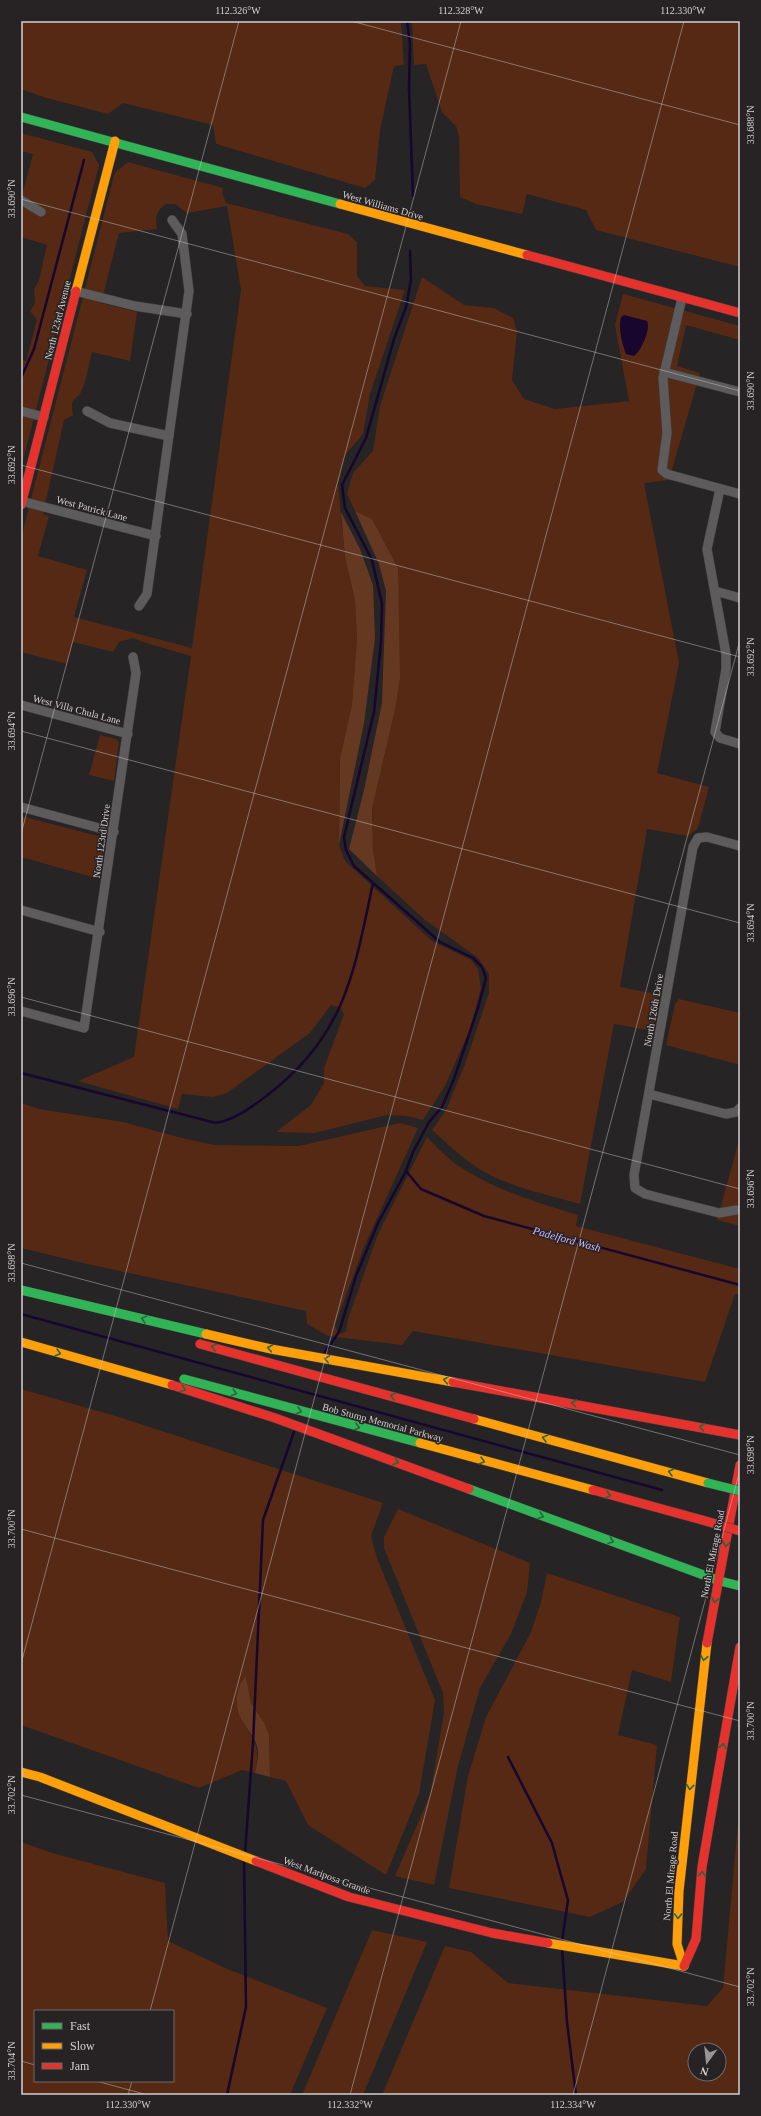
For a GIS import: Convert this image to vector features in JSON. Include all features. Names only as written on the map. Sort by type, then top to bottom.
[{"type":"main road","name":"West Williams Drive","points":[[21,117],[115,141],[447,234],[740,313]]},
{"type":"main road","name":"North 123rd Avenue","points":[[21,502],[115,141]]},
{"type":"main road","points":[[21,1290],[199,1333],[309,1356],[740,1435]]},
{"type":"main road","points":[[21,1295],[171,1336]]},
{"type":"main road","name":"Bob Stump Memorial Parkway","points":[[21,1333],[740,1531]]},
{"type":"main road","points":[[21,1342],[174,1386],[275,1418],[740,1586]]},
{"type":"main road","points":[[193,1342],[740,1491]]},
{"type":"main road","name":"North El Mirage Road","points":[[684,1966],[677,1944],[678,1891],[703,1663],[720,1580],[740,1465]]},
{"type":"main road","points":[[684,1966],[696,1939],[702,1867],[740,1647]]},
{"type":"main road","name":"West Mariposa Grande","points":[[21,1772],[228,1849],[349,1897],[492,1933],[549,1941],[684,1966]]},
{"type":"street","points":[[21,200],[41,212]]},
{"type":"street","points":[[139,606],[147,594],[187,314],[189,281],[182,234],[172,220]]},
{"type":"street","points":[[75,291],[130,305],[187,314]]},
{"type":"street","points":[[682,298],[664,372],[667,433],[662,470],[667,474],[740,494]]},
{"type":"street","points":[[664,372],[740,392]]},
{"type":"street","points":[[21,411],[44,417]]},
{"type":"street","points":[[87,411],[110,422],[169,436]]},
{"type":"street","points":[[720,489],[707,545],[726,662],[716,736],[740,744]]},
{"type":"street","name":"West Patrick Lane","points":[[21,502],[156,536]]},
{"type":"street","points":[[715,591],[740,598]]},
{"type":"street","name":"North 123rd Drive","points":[[21,1011],[84,1028],[100,932],[128,734],[136,673],[133,657]]},
{"type":"street","name":"West Villa Chula Lane","points":[[21,705],[128,734]]},
{"type":"street","points":[[21,807],[114,832]]},
{"type":"street","name":"North 126th Drive","points":[[736,1210],[718,1213],[645,1194],[635,1188],[634,1175],[692,854],[698,838],[707,837],[740,846]]},
{"type":"street","points":[[21,910],[100,932]]},
{"type":"street","points":[[649,1094],[726,1114],[738,1110]]},
{"type":"shaded area","points":[[21,21],[401,21],[404,65],[394,66],[380,130],[375,180],[365,188],[216,144],[213,125],[123,103],[108,114],[43,97],[21,89]]},
{"type":"shaded area","points":[[412,21],[740,21],[740,267],[596,230],[586,210],[527,194],[522,214],[476,204],[460,197],[459,136],[456,126],[442,112],[426,64],[414,65]]},
{"type":"shaded area","points":[[21,133],[92,152],[99,165],[21,468],[21,360],[26,361],[37,320],[30,311],[35,303],[34,289],[39,280],[47,245],[21,237],[21,199],[33,154],[21,151]]},
{"type":"shaded area","points":[[128,162],[223,188],[222,192],[226,203],[348,234],[357,242],[357,276],[365,286],[405,290],[370,394],[363,434],[345,455],[338,484],[345,557],[355,601],[357,639],[352,704],[340,758],[339,845],[345,861],[432,941],[471,960],[478,969],[481,988],[470,1029],[445,1086],[423,1120],[407,1116],[387,1115],[315,1133],[276,1132],[311,1105],[324,1083],[324,1068],[344,1014],[341,1008],[331,1005],[310,1033],[227,1093],[213,1097],[182,1094],[178,1109],[78,1081],[134,1057],[191,656],[133,638],[119,642],[113,652],[73,642],[67,664],[21,652],[21,538],[115,172]],"holes":[[[166,204],[175,204],[187,213],[227,206],[241,290],[192,648],[74,617],[87,570],[38,556],[49,516],[43,514],[64,420],[73,415],[72,405],[82,390],[87,376],[92,352],[130,361],[137,312],[101,303],[119,233],[157,229],[156,218],[160,209]]]},
{"type":"shaded area","points":[[422,277],[464,305],[494,308],[513,318],[517,331],[512,380],[524,399],[555,409],[629,401],[615,325],[623,294],[740,326],[740,340],[686,325],[677,366],[700,373],[669,480],[644,483],[679,663],[657,773],[709,787],[698,828],[688,836],[647,829],[620,987],[660,995],[653,1031],[614,1024],[580,1204],[503,1181],[484,1172],[453,1149],[432,1130],[446,1110],[465,1064],[489,993],[489,974],[477,957],[425,920],[377,876],[373,850],[372,809],[395,710],[398,568],[372,519],[355,511],[347,494],[353,473],[373,451],[380,406]]},
{"type":"shaded area","points":[[624,315],[647,321],[648,325],[645,340],[640,350],[634,356],[626,354],[622,341],[620,322],[621,317]]},
{"type":"shaded area","points":[[355,511],[372,519],[398,568],[400,677],[395,710],[372,809],[373,850],[377,876],[349,849],[364,790],[382,703],[386,591],[379,564]]},
{"type":"shaded area","points":[[341,512],[360,549],[373,585],[375,638],[364,723],[339,845],[340,758],[352,704],[357,639],[355,601],[345,557]]},
{"type":"shaded area","points":[[100,735],[116,739],[119,742],[114,781],[89,775]]},
{"type":"shaded area","points":[[21,816],[102,837],[105,842],[99,879],[21,857]]},
{"type":"shaded area","points":[[679,999],[740,1013],[740,1065],[666,1045],[675,1004]]},
{"type":"shaded area","points":[[21,1103],[39,1109],[123,1122],[214,1145],[299,1146],[400,1123],[418,1128],[364,1247],[335,1325],[337,1332],[342,1334],[346,1331],[348,1319],[378,1234],[427,1137],[452,1161],[485,1181],[531,1200],[578,1215],[576,1226],[740,1269],[740,1294],[735,1294],[705,1382],[413,1331],[402,1345],[328,1336],[307,1324],[306,1311],[87,1264],[21,1248]]},
{"type":"shaded area","points":[[740,1137],[740,1226],[717,1220]]},
{"type":"shaded area","points":[[21,1389],[119,1417],[383,1503],[371,1536],[377,1558],[435,1700],[419,1794],[386,1875],[308,1825],[286,1781],[270,1777],[269,1735],[265,1724],[251,1703],[246,1676],[240,1718],[257,1749],[257,1764],[255,1773],[242,1770],[199,1788],[21,1725]]},
{"type":"shaded area","points":[[398,1509],[530,1563],[527,1592],[511,1634],[480,1688],[458,1766],[434,1885],[395,1876],[430,1795],[444,1713],[443,1693],[384,1548],[384,1537]]},
{"type":"shaded area","points":[[547,1573],[680,1617],[671,1682],[632,1670],[618,1735],[657,1745],[646,1869],[623,1902],[590,1917],[449,1888],[468,1776],[486,1717],[531,1632],[541,1602]]},
{"type":"shaded area","points":[[246,1676],[251,1703],[265,1724],[269,1735],[270,1777],[255,1773],[258,1750],[254,1740],[241,1719],[237,1708],[238,1691]]},
{"type":"shaded area","points":[[740,1801],[740,2095],[382,2095],[445,1946],[471,1952],[508,1983],[707,2006],[723,1988]]},
{"type":"shaded area","points":[[21,1842],[52,1853],[165,1883],[168,1941],[225,1968],[327,2008],[290,2095],[21,2095]]},
{"type":"shaded area","points":[[372,1930],[427,1942],[363,2095],[302,2095]]},
{"type":"waterway","points":[[407,21],[410,44],[409,88],[413,196]]},
{"type":"waterway","points":[[21,378],[34,349],[84,160]]},
{"type":"waterway","points":[[325,1352],[339,1332],[356,1276],[378,1223],[406,1171],[413,1152],[429,1122],[442,1107],[454,1079],[478,1008],[486,978],[482,967],[473,958],[440,942],[354,866],[346,850],[344,837],[374,712],[381,642],[382,604],[372,560],[345,508],[342,485],[366,438],[394,339],[406,307],[411,280],[410,251]]},
{"type":"waterway","points":[[21,1073],[216,1123],[238,1115],[269,1094],[295,1071],[315,1048],[331,1024],[343,999],[352,973],[360,945],[373,883]]},
{"type":"waterway","name":"Padelford Wash","points":[[406,1171],[421,1189],[484,1216],[740,1285]]},
{"type":"waterway","points":[[21,1314],[662,1490]]},
{"type":"waterway","points":[[245,1853],[253,1743],[263,1520],[294,1432]]},
{"type":"waterway","points":[[508,1757],[552,1843],[568,1900],[562,1941]]},
{"type":"waterway","points":[[227,2095],[246,2007],[244,1860]]},
{"type":"waterway","points":[[562,1948],[567,2022],[576,2095]]},
{"type":"traffic: fast","points":[[21,117],[340,204]]},
{"type":"traffic: fast","points":[[21,1290],[206,1334]]},
{"type":"traffic: fast","points":[[184,1379],[420,1443]]},
{"type":"traffic: fast","points":[[708,1483],[740,1491]]},
{"type":"traffic: fast","points":[[469,1489],[720,1581],[740,1586]]},
{"type":"traffic: slow","points":[[76,291],[115,141]]},
{"type":"traffic: slow","points":[[340,204],[527,255]]},
{"type":"traffic: slow","points":[[206,1334],[271,1349],[453,1382]]},
{"type":"traffic: slow","points":[[21,1342],[172,1385]]},
{"type":"traffic: slow","points":[[474,1419],[708,1483]]},
{"type":"traffic: slow","points":[[420,1443],[593,1490]]},
{"type":"traffic: slow","points":[[684,1966],[677,1944],[679,1891],[707,1643]]},
{"type":"traffic: slow","points":[[21,1772],[40,1777],[256,1861]]},
{"type":"traffic: slow","points":[[548,1943],[684,1966]]},
{"type":"traffic: jam","points":[[527,255],[740,313]]},
{"type":"traffic: jam","points":[[21,505],[76,291]]},
{"type":"traffic: jam","points":[[200,1344],[474,1419]]},
{"type":"traffic: jam","points":[[453,1382],[740,1435]]},
{"type":"traffic: jam","points":[[172,1385],[275,1418],[469,1489]]},
{"type":"traffic: jam","points":[[707,1643],[740,1465]]},
{"type":"traffic: jam","points":[[593,1490],[702,1520]]},
{"type":"traffic: jam","points":[[702,1520],[740,1531]]},
{"type":"traffic: jam","points":[[684,1966],[696,1939],[702,1867],[740,1647]]},
{"type":"traffic: jam","points":[[256,1861],[349,1897],[492,1933],[548,1943]]}]
